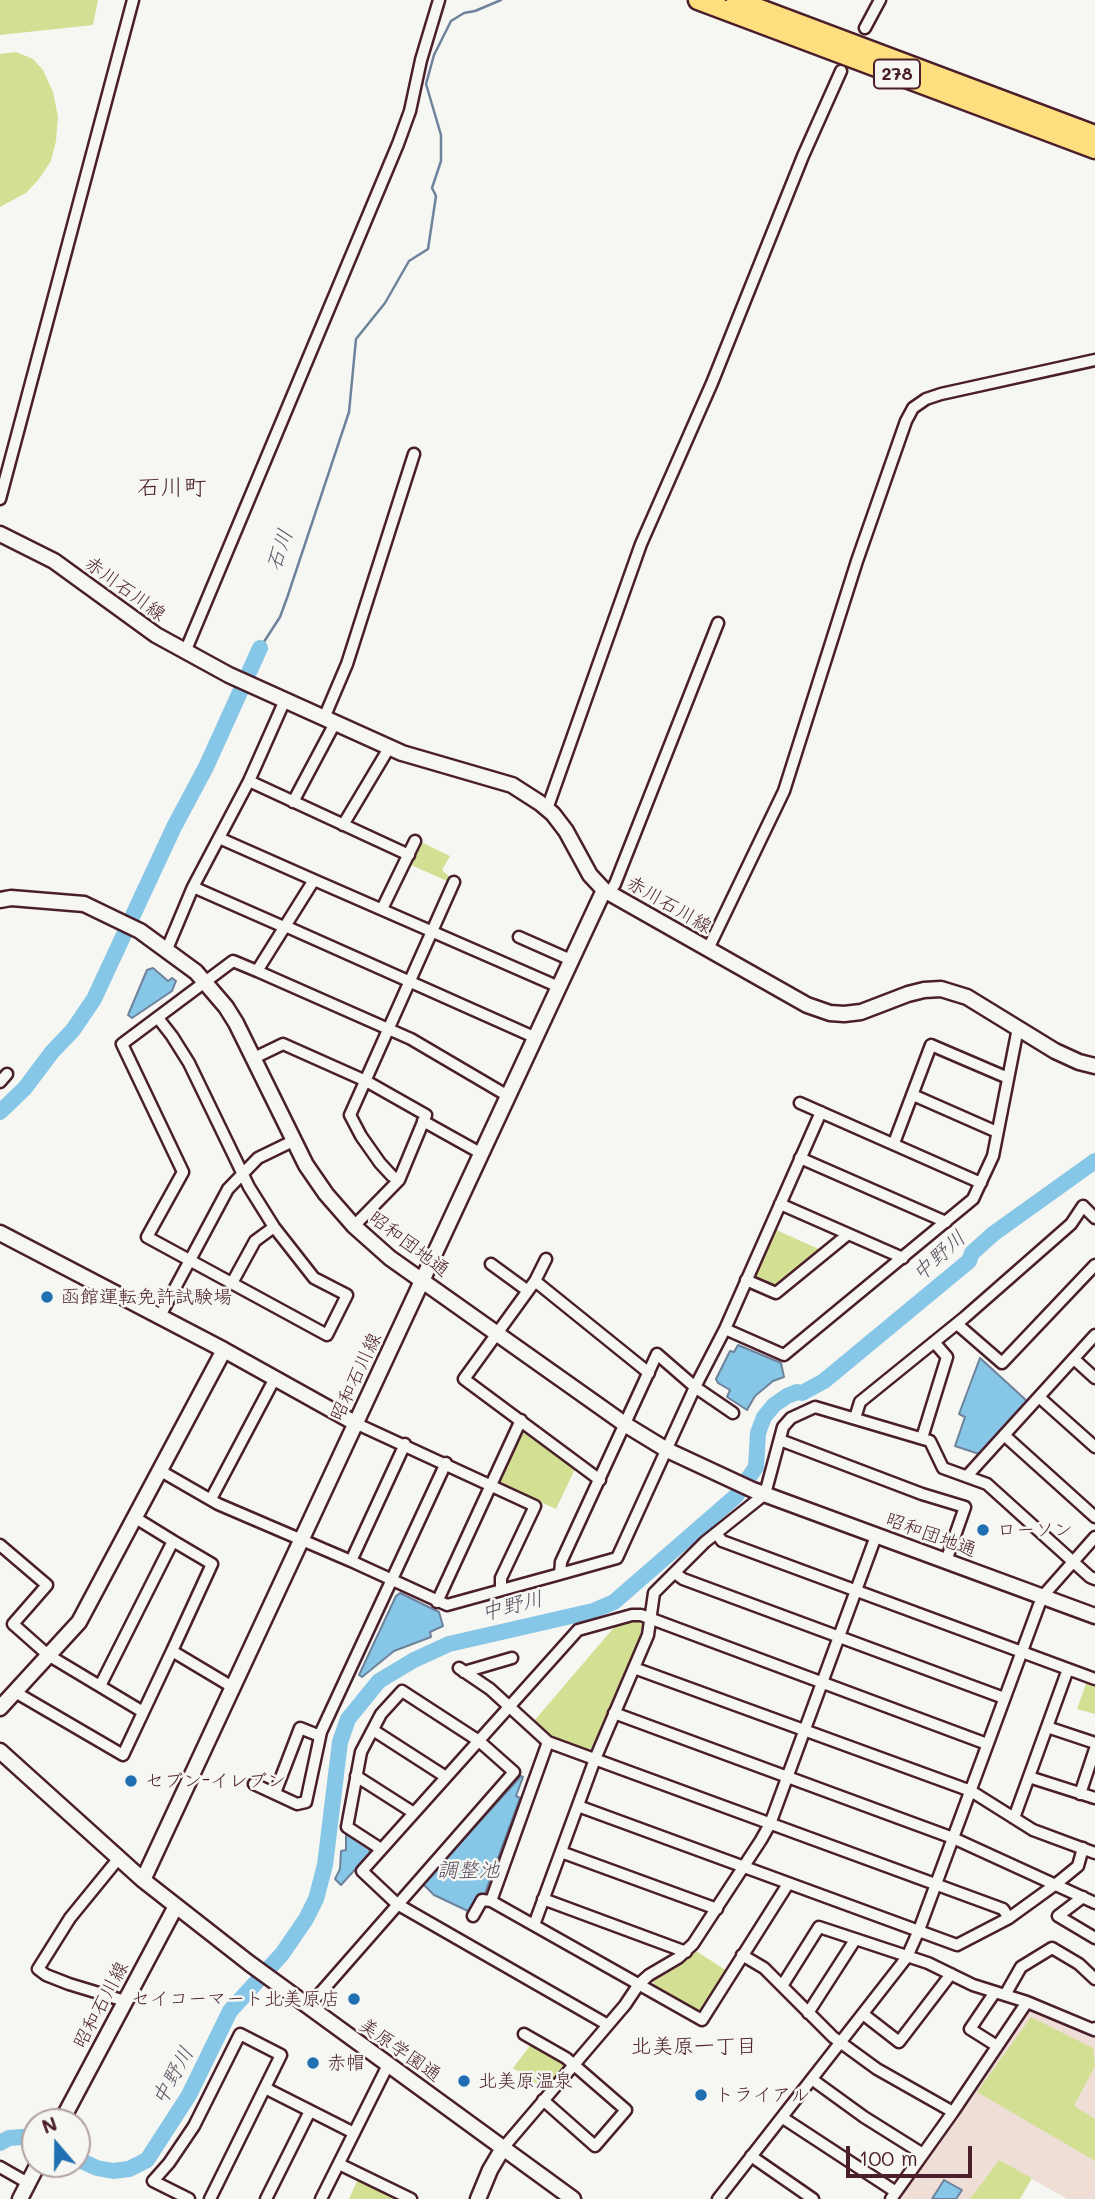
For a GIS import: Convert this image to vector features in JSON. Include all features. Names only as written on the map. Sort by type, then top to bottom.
[{"type":"highway","name":"278","points":[[698,0],[1095,149]]},
{"type":"highway","name":"278","points":[[736,0],[1095,135]]},
{"type":"street","points":[[0,499],[133,0]]},
{"type":"street","points":[[185,652],[398,144],[410,111],[439,0]]},
{"type":"street","points":[[865,28],[880,0]]},
{"type":"street","points":[[547,809],[641,544],[712,383],[803,156],[841,71]]},
{"type":"street","points":[[708,949],[784,791],[857,561],[906,421],[913,408],[926,399],[942,394],[1095,360]]},
{"type":"street","points":[[293,802],[329,720],[414,454]]},
{"type":"street","name":"赤川石川線","points":[[0,534],[54,561],[132,618],[185,652],[229,675],[390,748],[512,785],[547,809],[566,831],[590,875],[607,892],[807,1005],[830,1013],[861,1012],[908,993],[941,989],[967,997],[1055,1051],[1095,1066]]},
{"type":"street","points":[[607,892],[718,623]]},
{"type":"street","points":[[167,948],[192,887],[249,781],[285,700]]},
{"type":"street","points":[[343,825],[390,748]]},
{"type":"street","points":[[249,781],[409,855]]},
{"type":"street","points":[[219,838],[559,987]]},
{"type":"street","points":[[383,909],[415,841]]},
{"type":"street","points":[[257,971],[314,880]]},
{"type":"street","points":[[399,1180],[380,1163],[350,1115],[454,882]]},
{"type":"street","points":[[192,887],[534,1037]]},
{"type":"street","name":"昭和石川線","points":[[143,1880],[534,1037],[607,892]]},
{"type":"street","name":"昭和団地通","points":[[0,900],[11,898],[84,904],[141,931],[167,948],[206,983],[231,1015],[293,1141],[321,1187],[354,1226],[371,1243],[421,1280],[626,1425],[667,1450],[759,1492],[1095,1616]]},
{"type":"street","points":[[519,937],[571,960]]},
{"type":"street","points":[[158,1018],[189,1063],[242,1173],[274,1227],[314,1278],[346,1295],[327,1335],[147,1237],[183,1172],[122,1044],[233,961],[411,1039],[508,1096]]},
{"type":"street","points":[[724,1329],[784,1355],[973,1199],[993,1156],[1018,1028]]},
{"type":"street","points":[[254,1058],[283,1044],[366,1081],[426,1115],[399,1180],[354,1226]]},
{"type":"street","points":[[894,1143],[931,1045],[1008,1078]]},
{"type":"street","points":[[913,1095],[997,1132]]},
{"type":"street","points":[[800,1102],[981,1183]]},
{"type":"street","points":[[159,1471],[211,1499],[447,1605],[617,1558],[821,1112]]},
{"type":"street","points":[[423,1121],[475,1150]]},
{"type":"street","points":[[159,1318],[228,1189],[258,1158],[293,1141]]},
{"type":"street","points":[[800,1158],[946,1222]]},
{"type":"street","points":[[780,1204],[903,1258]]},
{"type":"street","points":[[855,1418],[860,1402],[957,1324],[1071,1224],[1083,1206],[1095,1218]]},
{"type":"street","points":[[232,1283],[255,1241],[274,1227]]},
{"type":"street","points":[[0,1233],[224,1350],[355,1423],[535,1506],[501,1578],[501,1590]]},
{"type":"street","points":[[746,1280],[776,1293],[847,1235]]},
{"type":"street","points":[[546,1259],[536,1282],[464,1379],[600,1480]]},
{"type":"street","points":[[491,1265],[528,1291]]},
{"type":"street","points":[[957,1324],[1002,1363],[1095,1265]]},
{"type":"street","points":[[536,1282],[649,1373]]},
{"type":"street","points":[[967,1476],[1095,1335]]},
{"type":"street","points":[[922,1438],[947,1357],[934,1342]]},
{"type":"street","points":[[0,1709],[79,1622],[224,1350]]},
{"type":"street","points":[[560,1574],[561,1562],[657,1354],[695,1387],[733,1413]]},
{"type":"street","points":[[1074,1359],[1095,1378]]},
{"type":"street","points":[[211,1499],[275,1378]]},
{"type":"street","points":[[1040,1397],[1095,1447]]},
{"type":"street","points":[[534,1925],[595,1759],[648,1635],[654,1593],[759,1492],[787,1422],[815,1407],[930,1441],[943,1468],[987,1484],[1090,1577],[1095,1578]]},
{"type":"street","points":[[437,1602],[521,1420]]},
{"type":"street","points":[[1004,1435],[1095,1517]]},
{"type":"street","points":[[780,1440],[922,1494],[965,1507],[946,1561]]},
{"type":"street","points":[[351,1561],[405,1444]]},
{"type":"street","points":[[254,1784],[297,1804],[306,1802],[320,1736],[446,1463]]},
{"type":"street","points":[[15,1692],[123,1755],[212,1564],[134,1517]]},
{"type":"street","points":[[716,1533],[722,1541],[1095,1679]]},
{"type":"street","points":[[478,2199],[503,2148],[625,2005],[639,1984],[686,1952],[717,1909],[770,1824],[876,1536]]},
{"type":"street","points":[[718,2199],[907,1957],[954,1838],[1042,1597],[1095,1537]]},
{"type":"street","points":[[100,1686],[173,1541]]},
{"type":"street","points":[[0,1545],[47,1585],[13,1623],[48,1655],[144,1712]]},
{"type":"street","points":[[675,1573],[682,1579],[1004,1698]]},
{"type":"street","points":[[608,2025],[397,1904],[362,1871],[578,1630],[641,1615],[987,1744]]},
{"type":"street","points":[[173,1651],[234,1688]]},
{"type":"street","points":[[512,1658],[462,1670],[490,1689],[548,1742],[1003,1909],[1009,1918]]},
{"type":"street","points":[[634,1668],[971,1791],[1033,1830],[1095,1853]]},
{"type":"street","points":[[1014,1818],[1068,1669]]},
{"type":"street","points":[[308,2007],[514,1772],[479,1741],[402,1691],[381,1714],[361,1752],[347,1827],[381,1849]]},
{"type":"street","points":[[614,1713],[954,1838],[1095,1903]]},
{"type":"street","points":[[1047,1727],[1095,1743]]},
{"type":"street","points":[[275,1794],[300,1728],[320,1736]]},
{"type":"street","points":[[373,1730],[446,1776]]},
{"type":"street","points":[[491,1901],[548,1742]]},
{"type":"street","points":[[1080,1794],[1095,1749]]},
{"type":"street","points":[[0,1751],[143,1880],[176,1906]]},
{"type":"street","points":[[356,1776],[414,1813]]},
{"type":"street","points":[[1029,1777],[1095,1798]]},
{"type":"street","points":[[579,1805],[957,1945],[1009,1918],[1056,1884],[1078,1866],[1083,1848]]},
{"type":"street","points":[[561,1852],[717,1909]]},
{"type":"street","points":[[114,1864],[70,1918],[38,1969],[69,1984],[125,2001]]},
{"type":"street","points":[[472,1916],[482,1900],[491,1901],[702,2020],[788,1884]]},
{"type":"street","points":[[1083,1897],[1058,1916],[1095,1938]]},
{"type":"street","points":[[543,1899],[686,1952]]},
{"type":"street","name":"昭和石川線","points":[[68,2108],[176,1906]]},
{"type":"street","name":"美原学園通","points":[[176,1906],[255,1968],[573,2199]]},
{"type":"street","points":[[782,1986],[819,1927],[907,1957],[1094,2030],[1095,2028]]},
{"type":"street","points":[[808,2013],[855,1940]]},
{"type":"street","points":[[997,2046],[970,2029],[1021,1967],[1052,1948],[1079,1964],[1095,1979]]},
{"type":"street","points":[[742,1955],[764,1968],[841,2043],[900,2083],[953,2112]]},
{"type":"street","points":[[863,2014],[899,2042],[951,1974]]},
{"type":"street","points":[[783,2118],[893,2195],[1027,2002]]},
{"type":"street","points":[[189,2199],[153,2181],[194,2126],[240,2034],[281,2055],[210,2199]]},
{"type":"street","points":[[524,2034],[575,2064],[626,2110],[595,2146],[543,2100]]},
{"type":"street","points":[[321,2199],[388,2065]]},
{"type":"street","points":[[813,2080],[864,2117],[923,2154]]},
{"type":"street","points":[[265,2088],[354,2133]]},
{"type":"street","points":[[266,2199],[310,2111]]},
{"type":"street","points":[[751,2156],[813,2199]]},
{"type":"street","points":[[339,2164],[411,2199]]},
{"type":"street","points":[[0,2167],[28,2183]]},
{"type":"street","points":[[20,2199],[31,2178]]},
{"type":"shaded area","points":[[1031,2011],[1095,2037],[1095,2199],[1067,2199],[999,2160],[970,2199],[899,2197],[968,2104]]},
{"type":"green space","points":[[0,0],[98,0],[93,25],[0,35]]},
{"type":"green space","points":[[16,52],[33,59],[43,70],[53,92],[58,117],[56,141],[51,161],[39,179],[26,193],[0,207],[0,54]]},
{"type":"green space","points":[[421,842],[450,856],[442,870],[450,877],[447,881],[411,865]]},
{"type":"green space","points":[[774,1229],[821,1250],[778,1286],[772,1287],[756,1280],[754,1276]]},
{"type":"green space","points":[[527,1433],[575,1469],[556,1509],[501,1484],[499,1480],[521,1434]]},
{"type":"green space","points":[[640,1621],[644,1628],[594,1747],[587,1750],[553,1739],[543,1731],[534,1721],[616,1625]]},
{"type":"green space","points":[[1087,1681],[1095,1684],[1095,1714],[1077,1709]]},
{"type":"green space","points":[[696,1951],[727,1971],[701,2010],[696,2011],[654,1987],[653,1979]]},
{"type":"green space","points":[[1031,2017],[1093,2048],[1095,2066],[1074,2106],[1095,2119],[1095,2161],[977,2092]]},
{"type":"green space","points":[[532,2043],[562,2063],[564,2069],[544,2089],[513,2068]]},
{"type":"green space","points":[[999,2160],[1032,2178],[1020,2199],[970,2199]]},
{"type":"green space","points":[[358,2179],[401,2199],[349,2199]]},
{"type":"water","points":[[153,968],[168,981],[172,978],[176,981],[172,991],[132,1018],[128,1015],[147,970]]},
{"type":"water","points":[[738,1345],[781,1363],[784,1377],[773,1381],[755,1396],[747,1410],[727,1397],[730,1390],[716,1379],[730,1351],[734,1352]]},
{"type":"water","points":[[980,1358],[1027,1401],[979,1454],[955,1446],[965,1417],[959,1414]]},
{"type":"water","points":[[400,1593],[439,1612],[443,1626],[430,1632],[431,1637],[394,1651],[362,1677],[359,1675],[396,1596]]},
{"type":"water","name":"調整池","points":[[521,1776],[523,1777],[516,1796],[520,1798],[484,1896],[478,1896],[470,1912],[434,1895],[423,1884]]},
{"type":"water","points":[[346,1833],[369,1847],[370,1853],[341,1885],[335,1879],[340,1869],[341,1851],[346,1850]]},
{"type":"water","points":[[944,2180],[962,2190],[956,2199],[932,2199]]},
{"type":"waterway","name":"石川","points":[[260,648],[280,617],[349,412],[356,339],[385,303],[409,261],[428,249],[436,196],[432,188],[441,161],[441,135],[426,84],[434,55],[451,21],[464,13],[501,0]]},
{"type":"waterway","name":"石川","points":[[0,1112],[25,1088],[52,1052],[73,1030],[94,999],[260,648]]},
{"type":"waterway","name":"中野川","points":[[91,2165],[113,2171],[129,2169],[147,2160],[189,2095],[230,2011],[282,1954],[306,1919],[316,1899],[325,1865],[340,1742],[348,1719],[379,1681],[414,1660],[449,1644],[593,1611],[614,1602],[736,1496],[756,1467],[758,1433],[764,1417],[774,1405],[787,1396],[802,1393],[824,1381],[969,1261],[972,1253],[993,1234],[1095,1161]]},
{"type":"waterway","name":"中野川","points":[[0,2143],[9,2138],[21,2137]]},
{"type":"tunnel","points":[[841,71],[865,28]]},
{"type":"place","name":"函館運転免許試験場","points":[[47,1297]]},
{"type":"place","name":"ローソン","points":[[983,1530]]},
{"type":"place","name":"セブン-イレブン","points":[[131,1781]]},
{"type":"place","name":"セイコーマート北美原店","points":[[354,1999]]},
{"type":"place","name":"赤帽","points":[[313,2063]]},
{"type":"place","name":"北美原温泉","points":[[464,2081]]},
{"type":"place","name":"トライアル","points":[[701,2095]]},
{"type":"district","name":"石川町","points":[[172,488]]},
{"type":"district","name":"北美原一丁目","points":[[694,2047]]}]
